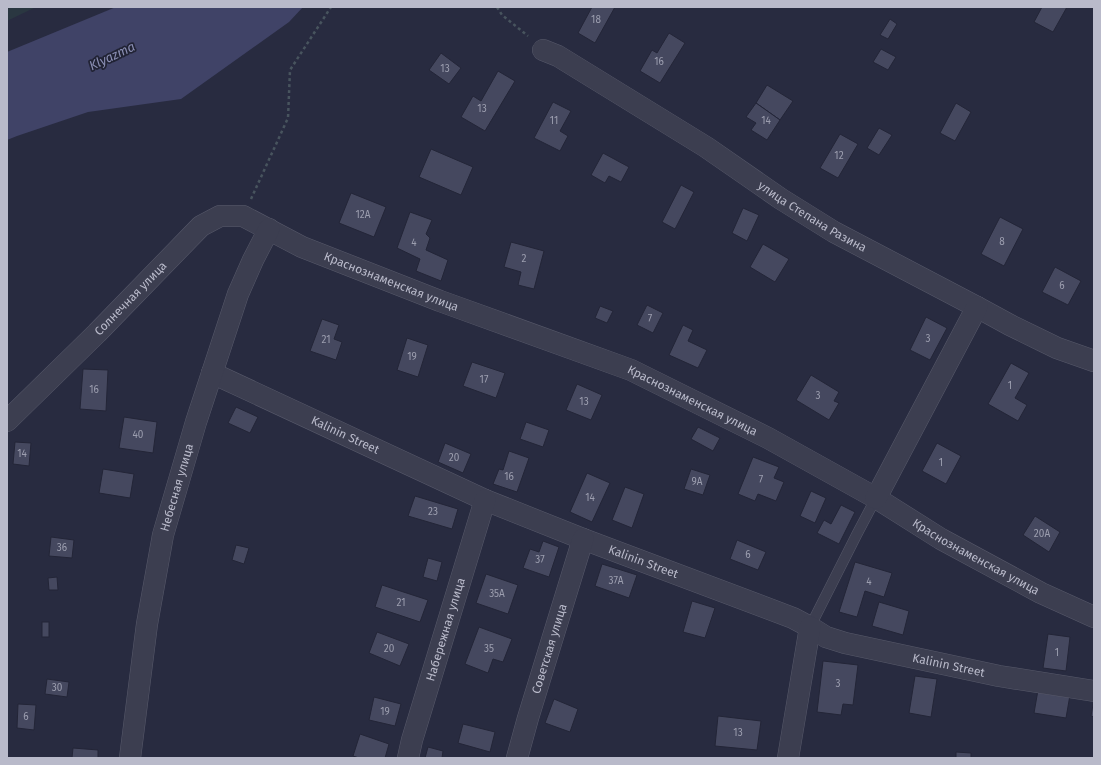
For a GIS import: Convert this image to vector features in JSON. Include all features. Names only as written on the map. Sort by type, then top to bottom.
[{"type":"street","name":"улица Степана Разина","points":[[543,50],[558,56],[706,147],[781,199],[834,232],[1010,325],[1057,348],[1094,361]]},
{"type":"street","name":"Солнечная улица","points":[[7,421],[98,333],[201,226],[220,216],[243,216],[269,229]]},
{"type":"street","name":"Небесная улица","points":[[130,758],[147,624],[163,535],[196,422],[238,294],[269,229]]},
{"type":"street","name":"Краснознаменская улица","points":[[269,229],[302,248],[433,298],[631,370],[768,438],[876,498],[941,539],[1041,593],[1094,617]]},
{"type":"street","points":[[876,498],[977,307]]},
{"type":"street","name":"Kalinin Street","points":[[212,373],[486,500],[583,539],[793,618],[826,637],[845,643],[999,676],[1094,691]]},
{"type":"street","name":"Набережная улица","points":[[408,758],[412,740],[486,500]]},
{"type":"street","name":"Советская улица","points":[[517,758],[583,539]]},
{"type":"street","points":[[788,758],[810,627]]},
{"type":"lane","points":[[810,627],[876,498]]},
{"type":"path","points":[[243,216],[288,118],[290,70],[331,7]]},
{"type":"path","points":[[497,7],[502,15],[543,50]]},
{"type":"shaded area","points":[[7,7],[36,7],[7,21]]},
{"type":"water","name":"Klyazma","points":[[116,7],[303,7],[289,22],[181,99],[88,112],[7,140],[7,52]]},
{"type":"building","points":[[592,7],[615,7],[595,43],[578,33]]},
{"type":"building","points":[[1042,7],[1067,7],[1053,32],[1034,22]]},
{"type":"building","points":[[890,19],[897,24],[888,39],[880,35]]},
{"type":"building","points":[[669,33],[685,43],[660,83],[640,71],[652,50],[657,53]]},
{"type":"building","points":[[881,49],[896,57],[888,70],[873,62]]},
{"type":"building","points":[[441,53],[461,68],[449,84],[429,70]]},
{"type":"building","points":[[498,71],[515,81],[485,131],[461,117],[473,96],[481,101]]},
{"type":"building","points":[[767,85],[793,101],[780,120],[756,103]]},
{"type":"building","points":[[553,102],[571,111],[560,131],[568,136],[560,151],[534,138]]},
{"type":"building","points":[[756,103],[780,120],[767,140],[751,130],[756,123],[746,117]]},
{"type":"building","points":[[956,103],[971,112],[955,141],[940,133]]},
{"type":"building","points":[[879,128],[892,135],[879,155],[867,148]]},
{"type":"building","points":[[840,134],[858,144],[838,178],[820,168]]},
{"type":"building","points":[[431,149],[473,167],[461,195],[419,177]]},
{"type":"building","points":[[603,153],[629,167],[621,182],[609,176],[605,183],[591,175]]},
{"type":"building","points":[[681,185],[694,192],[675,229],[662,222]]},
{"type":"building","points":[[351,193],[386,207],[374,237],[339,223]]},
{"type":"building","points":[[743,208],[759,215],[747,241],[732,233]]},
{"type":"building","points":[[410,212],[432,220],[426,234],[430,238],[426,250],[448,260],[441,281],[416,271],[420,259],[397,248]]},
{"type":"building","points":[[1000,217],[1023,229],[1004,266],[981,254]]},
{"type":"building","points":[[511,242],[544,251],[534,289],[518,285],[521,272],[504,267]]},
{"type":"building","points":[[763,244],[789,259],[775,282],[750,267]]},
{"type":"building","points":[[1055,267],[1081,281],[1068,305],[1042,292]]},
{"type":"building","points":[[647,305],[663,313],[653,333],[637,325]]},
{"type":"building","points":[[600,306],[613,311],[607,323],[595,318]]},
{"type":"building","points":[[926,317],[947,328],[930,360],[910,350]]},
{"type":"building","points":[[322,319],[339,325],[334,339],[342,342],[336,360],[310,351]]},
{"type":"building","points":[[683,325],[693,330],[688,341],[707,350],[698,368],[669,355]]},
{"type":"building","points":[[407,338],[428,345],[418,377],[397,370]]},
{"type":"building","points":[[472,362],[505,373],[496,398],[463,386]]},
{"type":"building","points":[[1011,363],[1029,373],[1015,398],[1027,405],[1018,421],[988,404]]},
{"type":"building","points":[[83,369],[108,370],[106,411],[80,409]]},
{"type":"building","points":[[811,375],[839,392],[834,401],[839,403],[829,420],[796,400]]},
{"type":"building","points":[[577,384],[602,395],[591,420],[566,410]]},
{"type":"building","points":[[236,407],[258,417],[250,433],[228,423]]},
{"type":"building","points":[[124,417],[157,422],[153,453],[119,448]]},
{"type":"building","points":[[526,422],[549,430],[543,447],[520,439]]},
{"type":"building","points":[[698,427],[720,438],[713,451],[691,439]]},
{"type":"building","points":[[15,442],[31,443],[29,466],[13,464]]},
{"type":"building","points":[[445,443],[471,454],[463,473],[438,462]]},
{"type":"building","points":[[937,443],[961,456],[946,484],[922,471]]},
{"type":"building","points":[[509,451],[529,458],[517,492],[493,484],[499,469],[503,470]]},
{"type":"building","points":[[753,457],[779,467],[774,478],[784,482],[776,501],[758,494],[755,501],[738,494]]},
{"type":"building","points":[[103,469],[134,474],[130,498],[99,493]]},
{"type":"building","points":[[691,469],[710,475],[703,495],[684,489]]},
{"type":"building","points":[[587,473],[610,483],[592,522],[570,512]]},
{"type":"building","points":[[625,487],[644,494],[632,528],[612,520]]},
{"type":"building","points":[[811,491],[826,498],[815,523],[800,516]]},
{"type":"building","points":[[415,496],[458,509],[452,529],[408,516]]},
{"type":"building","points":[[841,505],[855,512],[839,544],[817,533],[824,520],[831,524]]},
{"type":"building","points":[[1035,516],[1060,532],[1049,552],[1023,535]]},
{"type":"building","points":[[51,537],[74,540],[72,558],[49,556]]},
{"type":"building","points":[[737,540],[766,552],[758,570],[730,559]]},
{"type":"building","points":[[543,541],[559,547],[549,577],[523,568],[530,549],[539,552]]},
{"type":"building","points":[[236,545],[249,548],[244,564],[232,560]]},
{"type":"building","points":[[428,558],[442,562],[437,581],[423,577]]},
{"type":"building","points":[[855,562],[892,573],[884,597],[865,591],[857,617],[839,612]]},
{"type":"building","points":[[602,564],[637,575],[629,598],[595,586]]},
{"type":"building","points":[[486,574],[518,585],[508,614],[476,603]]},
{"type":"building","points":[[57,577],[58,590],[49,590],[48,578]]},
{"type":"building","points":[[382,585],[428,600],[420,622],[375,607]]},
{"type":"building","points":[[692,601],[715,608],[705,638],[683,632]]},
{"type":"building","points":[[879,602],[909,611],[903,635],[872,626]]},
{"type":"building","points":[[42,622],[49,622],[49,637],[42,637]]},
{"type":"building","points":[[479,627],[512,639],[503,662],[493,659],[488,673],[465,664]]},
{"type":"building","points":[[377,632],[409,644],[400,666],[369,653]]},
{"type":"building","points":[[1048,634],[1070,637],[1066,671],[1043,668]]},
{"type":"building","points":[[823,661],[858,665],[853,705],[843,704],[841,715],[817,712]]},
{"type":"building","points":[[915,676],[937,679],[931,717],[909,713]]},
{"type":"building","points":[[47,679],[69,682],[67,697],[45,694]]},
{"type":"building","points":[[1038,690],[1070,695],[1066,718],[1034,713]]},
{"type":"building","points":[[374,697],[401,704],[395,726],[369,720]]},
{"type":"building","points":[[554,699],[578,709],[570,732],[545,723]]},
{"type":"building","points":[[1094,699],[1094,717],[1091,716]]},
{"type":"building","points":[[18,704],[36,705],[34,730],[17,728]]},
{"type":"building","points":[[718,716],[761,721],[757,750],[715,746]]},
{"type":"building","points":[[463,724],[495,732],[490,752],[458,743]]},
{"type":"building","points":[[360,734],[389,744],[385,758],[359,758],[353,756]]},
{"type":"building","points":[[428,747],[443,751],[442,758],[425,758]]},
{"type":"building","points":[[73,748],[98,750],[98,758],[72,758]]},
{"type":"building","points":[[956,752],[971,753],[971,758],[956,758]]}]
